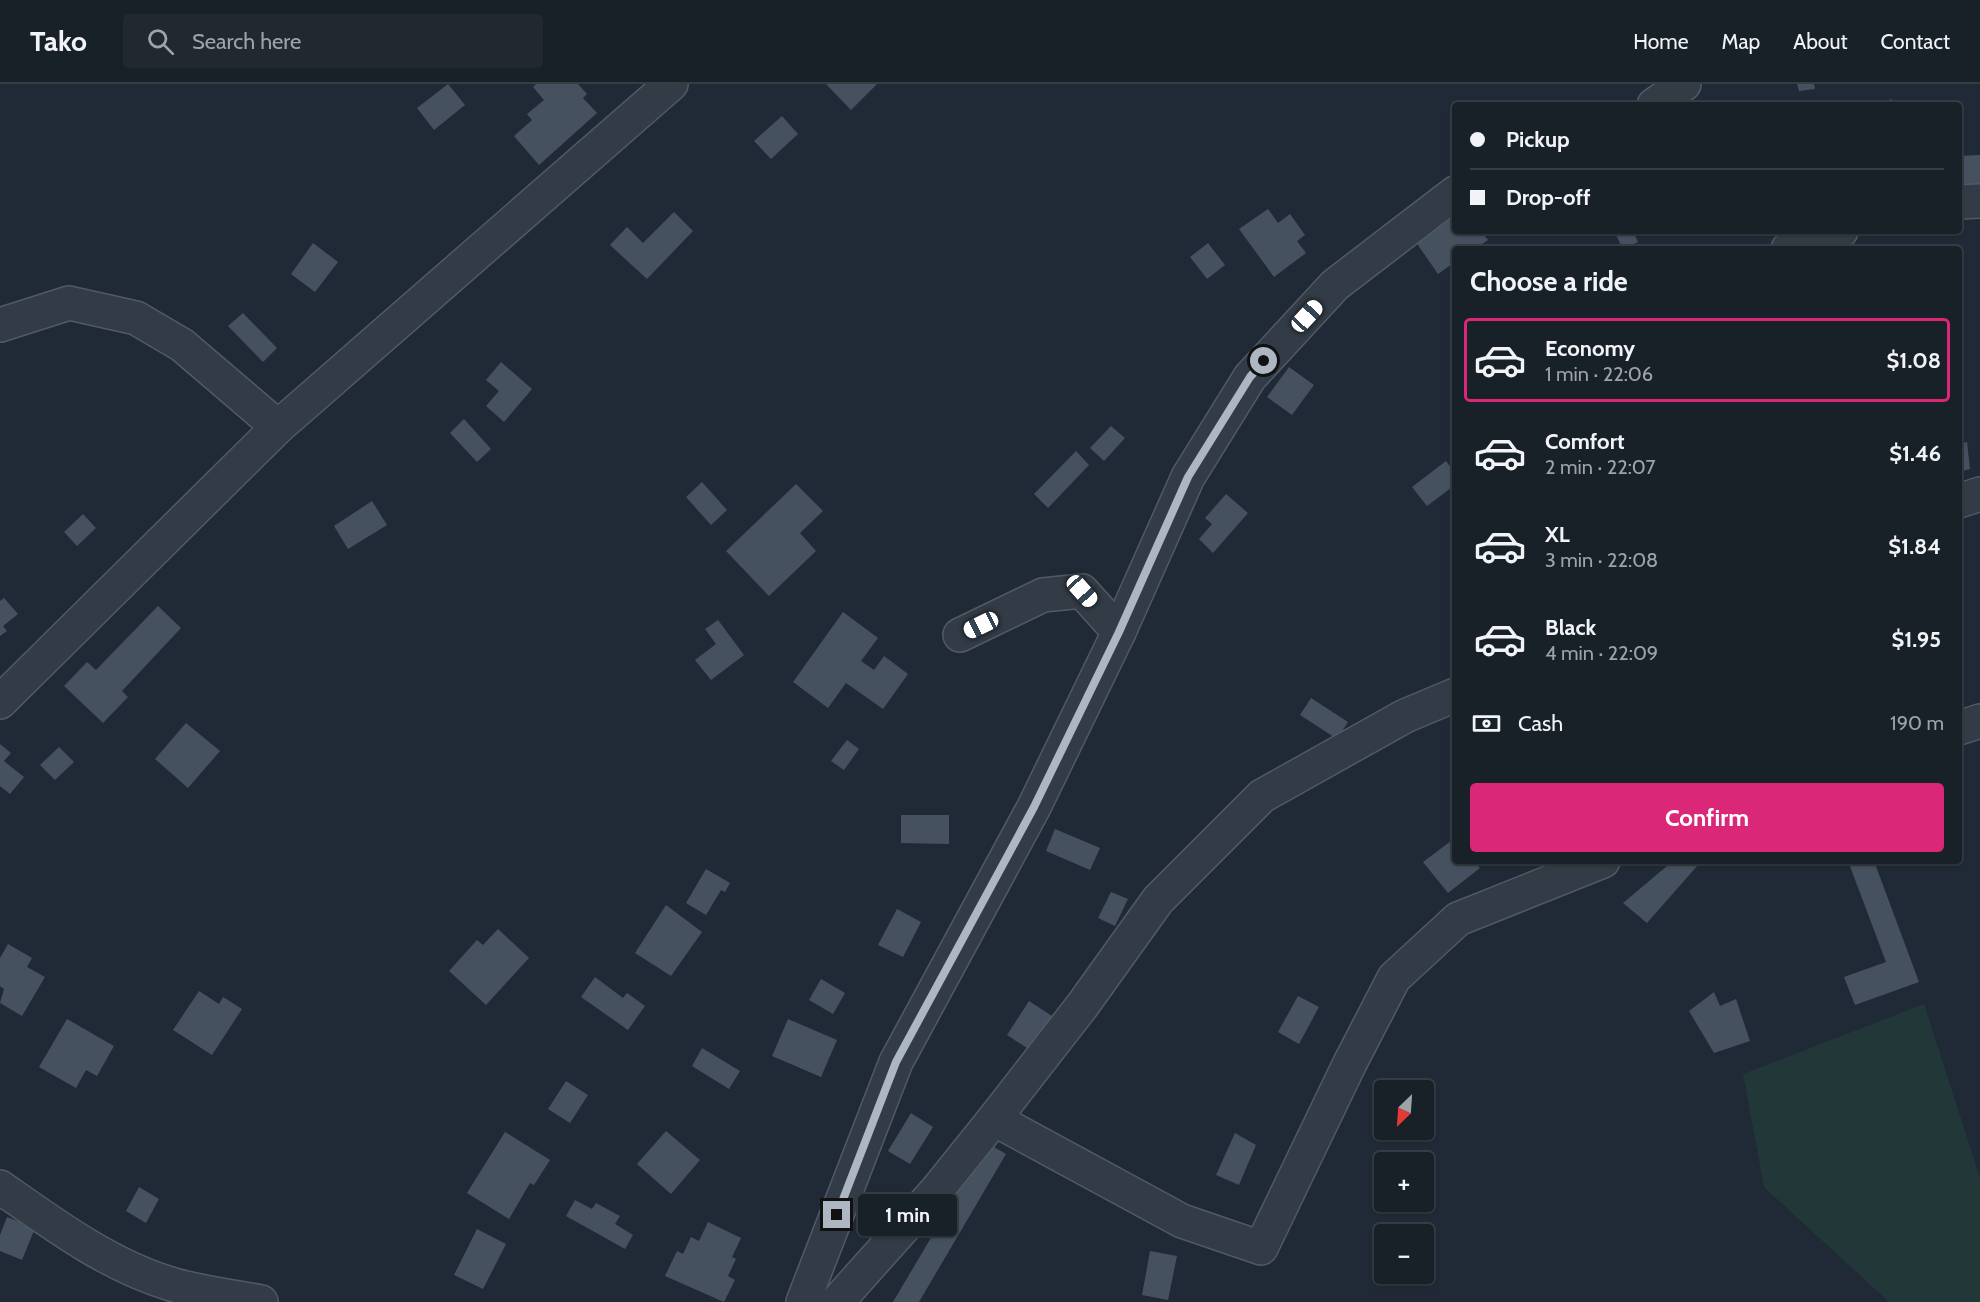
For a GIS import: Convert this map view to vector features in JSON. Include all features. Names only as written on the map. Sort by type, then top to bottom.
[{"type":"street","points":[[0,702],[278,427],[671,84]]},
{"type":"street","points":[[1658,102],[1684,84]]},
{"type":"street","points":[[803,1302],[896,1062],[1034,807],[1119,632],[1188,477],[1250,377],[1335,285],[1452,196]]},
{"type":"street","points":[[1962,202],[1980,201]]},
{"type":"street","points":[[1797,246],[1832,234]]},
{"type":"street","points":[[0,325],[69,303],[136,318],[182,345],[278,427]]},
{"type":"street","points":[[1962,500],[1980,494]]},
{"type":"street","points":[[960,635],[1043,595],[1082,591],[1119,632]]},
{"type":"street","points":[[837,1302],[937,1190],[994,1119],[1082,1006],[1158,900],[1262,796],[1406,716],[1452,695]]},
{"type":"street","points":[[1962,727],[1980,721]]},
{"type":"street","points":[[994,1119],[1182,1221],[1262,1248],[1349,1065],[1394,978],[1458,919],[1596,864]]},
{"type":"street","points":[[0,1187],[52,1224],[125,1266],[171,1284],[261,1302]]},
{"type":"green space","points":[[1924,1004],[1980,1178],[1980,1302],[1889,1302],[1764,1187],[1743,1074]]},
{"type":"building","points":[[448,84],[465,105],[434,130],[417,108]]},
{"type":"building","points":[[536,84],[578,84],[587,94],[583,98],[597,113],[539,165],[514,136],[532,120],[527,114],[544,100],[533,87]]},
{"type":"building","points":[[826,84],[877,84],[851,110]]},
{"type":"building","points":[[1797,84],[1814,84],[1815,89],[1799,91]]},
{"type":"building","points":[[782,116],[798,134],[771,159],[754,141]]},
{"type":"building","points":[[1980,155],[1980,188],[1964,189],[1962,156]]},
{"type":"building","points":[[1452,206],[1452,234],[1483,234],[1488,240],[1479,246],[1452,246],[1452,264],[1438,274],[1411,235]]},
{"type":"building","points":[[1268,209],[1278,223],[1290,214],[1305,235],[1297,241],[1306,253],[1274,277],[1239,229]]},
{"type":"building","points":[[674,212],[693,231],[647,279],[610,245],[627,227],[643,243]]},
{"type":"building","points":[[1616,234],[1634,234],[1638,242],[1629,246],[1622,246]]},
{"type":"building","points":[[313,243],[338,262],[315,292],[291,274]]},
{"type":"building","points":[[1208,243],[1225,265],[1207,279],[1190,257]]},
{"type":"building","points":[[243,313],[277,348],[263,362],[228,326]]},
{"type":"building","points":[[501,362],[532,389],[504,422],[486,406],[499,391],[486,380]]},
{"type":"building","points":[[1289,367],[1314,385],[1292,415],[1267,397]]},
{"type":"building","points":[[464,419],[491,449],[477,462],[450,433]]},
{"type":"building","points":[[1111,426],[1125,438],[1104,461],[1090,448]]},
{"type":"building","points":[[1967,442],[1970,469],[1962,471],[1962,443]]},
{"type":"building","points":[[1076,451],[1089,465],[1048,508],[1034,494]]},
{"type":"building","points":[[1446,461],[1452,469],[1452,487],[1427,506],[1412,487]]},
{"type":"building","points":[[702,482],[727,510],[711,525],[686,497]]},
{"type":"building","points":[[796,484],[823,511],[800,533],[816,551],[769,596],[726,551]]},
{"type":"building","points":[[1226,494],[1248,513],[1213,553],[1199,539],[1212,524],[1205,518]]},
{"type":"building","points":[[372,501],[387,525],[348,549],[334,526]]},
{"type":"building","points":[[83,514],[96,528],[77,546],[64,532]]},
{"type":"building","points":[[4,598],[18,614],[3,626],[7,631],[0,636],[0,601]]},
{"type":"building","points":[[158,606],[181,628],[122,691],[128,697],[103,723],[64,686],[87,662],[96,670]]},
{"type":"building","points":[[843,612],[878,638],[861,661],[874,670],[884,656],[908,674],[883,709],[846,683],[828,708],[793,682]]},
{"type":"building","points":[[718,620],[744,655],[711,680],[695,660],[716,644],[705,629]]},
{"type":"building","points":[[1311,698],[1348,722],[1337,739],[1300,715]]},
{"type":"building","points":[[186,723],[220,751],[188,788],[155,759]]},
{"type":"building","points":[[847,740],[859,749],[844,770],[831,761]]},
{"type":"building","points":[[0,744],[11,753],[4,761],[24,777],[10,794],[0,786]]},
{"type":"building","points":[[59,747],[74,762],[55,780],[40,765]]},
{"type":"building","points":[[901,815],[949,815],[949,844],[901,843]]},
{"type":"building","points":[[1055,829],[1100,848],[1090,870],[1046,851]]},
{"type":"building","points":[[1452,840],[1452,864],[1477,864],[1480,868],[1448,893],[1423,862]]},
{"type":"building","points":[[1669,864],[1698,864],[1647,923],[1623,903]]},
{"type":"building","points":[[1849,864],[1875,864],[1919,982],[1855,1005],[1844,977],[1886,962]]},
{"type":"building","points":[[706,869],[730,883],[725,892],[721,890],[706,915],[686,903]]},
{"type":"building","points":[[1111,892],[1128,899],[1115,926],[1098,918]]},
{"type":"building","points":[[666,905],[702,932],[671,976],[635,953]]},
{"type":"building","points":[[897,909],[921,922],[903,957],[878,945]]},
{"type":"building","points":[[498,929],[529,958],[486,1005],[449,971],[477,940],[483,945]]},
{"type":"building","points":[[8,944],[32,958],[27,967],[45,977],[22,1016],[0,1003],[4,989],[0,986],[0,958]]},
{"type":"building","points":[[595,977],[623,998],[627,993],[645,1006],[628,1030],[581,997]]},
{"type":"building","points":[[821,979],[845,993],[833,1014],[809,1000]]},
{"type":"building","points":[[199,991],[219,1004],[223,997],[242,1009],[212,1055],[173,1030]]},
{"type":"building","points":[[1714,992],[1720,1006],[1736,999],[1750,1041],[1714,1053],[1689,1011]]},
{"type":"building","points":[[1298,996],[1319,1007],[1299,1044],[1278,1032]]},
{"type":"building","points":[[1029,1001],[1052,1016],[1030,1050],[1007,1035]]},
{"type":"building","points":[[67,1019],[114,1046],[97,1076],[86,1070],[76,1088],[39,1067]]},
{"type":"building","points":[[788,1019],[837,1040],[821,1077],[772,1056]]},
{"type":"building","points":[[702,1048],[740,1071],[729,1089],[692,1066]]},
{"type":"building","points":[[566,1081],[588,1095],[570,1123],[548,1109]]},
{"type":"building","points":[[911,1113],[933,1127],[910,1164],[888,1151]]},
{"type":"building","points":[[666,1131],[700,1160],[671,1194],[637,1164]]},
{"type":"building","points":[[505,1132],[550,1160],[534,1185],[530,1183],[509,1219],[467,1193]]},
{"type":"building","points":[[1235,1133],[1256,1145],[1239,1185],[1216,1175]]},
{"type":"building","points":[[987,1143],[1006,1154],[919,1302],[893,1302]]},
{"type":"building","points":[[139,1187],[159,1199],[146,1223],[126,1211]]},
{"type":"building","points":[[575,1200],[592,1209],[596,1203],[620,1216],[615,1224],[633,1235],[625,1249],[566,1216]]},
{"type":"building","points":[[7,1217],[35,1228],[22,1260],[0,1251],[0,1235]]},
{"type":"building","points":[[708,1222],[741,1238],[732,1257],[736,1259],[728,1276],[735,1280],[724,1302],[665,1276],[677,1251],[683,1254],[691,1237],[699,1241]]},
{"type":"building","points":[[477,1229],[506,1244],[483,1289],[454,1275]]},
{"type":"building","points":[[1150,1251],[1177,1256],[1168,1300],[1142,1295]]},
{"type":"route","points":[[837,1215],[896,1062],[1034,807],[1119,632],[1188,477],[1250,377],[1264,361]]}]
